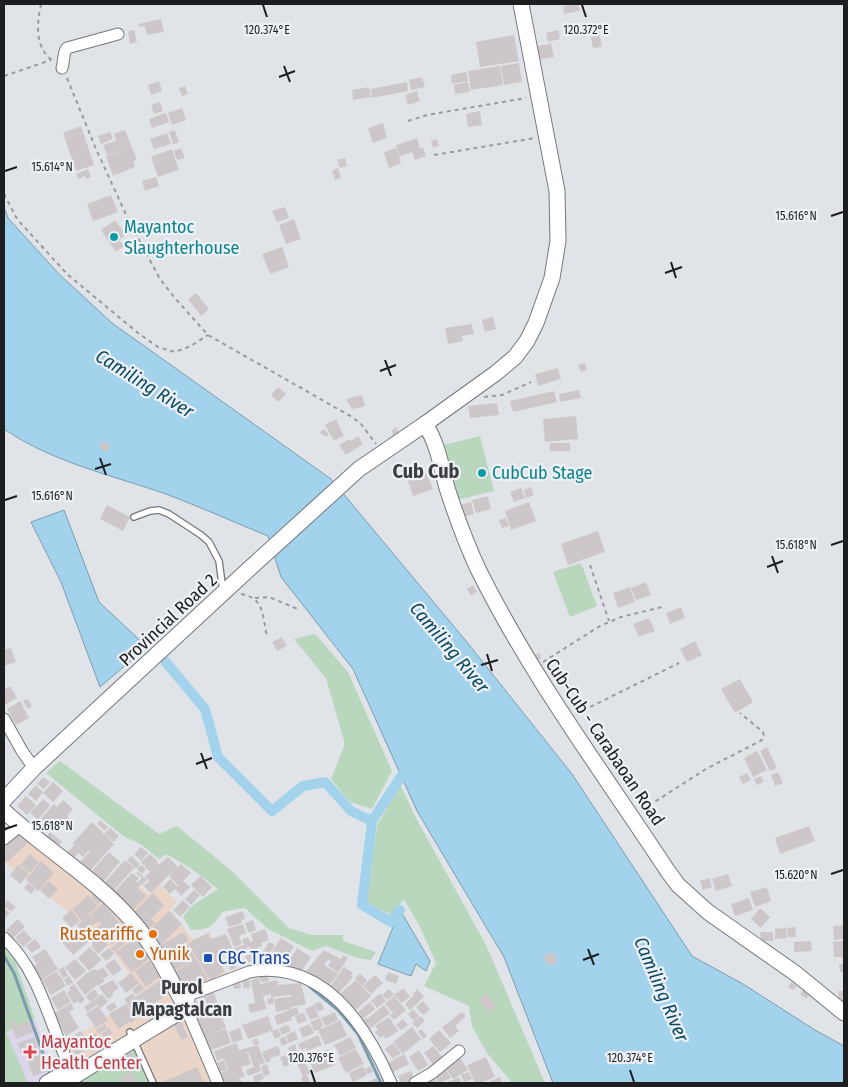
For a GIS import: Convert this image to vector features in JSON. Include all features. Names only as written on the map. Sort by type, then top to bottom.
[{"type":"street","name":"Provincial Road 2","points":[[4,800],[34,768],[359,469],[496,373],[515,357],[527,341],[536,323],[552,278],[558,241],[557,191],[521,4]]},
{"type":"street","points":[[62,68],[66,48],[118,34]]},
{"type":"street","name":"Cub-Cub - Carabaoan Road","points":[[425,424],[436,445],[449,492],[469,548],[495,602],[532,668],[666,870],[708,912],[752,941],[844,1013]]},
{"type":"street","points":[[4,719],[34,768]]},
{"type":"street","points":[[4,811],[91,881],[126,914],[159,957],[187,1001],[218,1083]]},
{"type":"street","points":[[4,839],[20,825]]},
{"type":"street","points":[[4,938],[19,956],[34,981],[69,1076]]},
{"type":"street","points":[[47,1083],[69,1076],[187,1001],[240,975],[259,970],[288,972],[309,980],[330,993],[352,1016],[373,1046],[391,1083]]},
{"type":"street","points":[[415,1083],[432,1073],[459,1051]]},
{"type":"lane","points":[[134,517],[159,510],[169,514],[201,535],[209,542],[219,561],[225,593]]},
{"type":"lane","points":[[132,1035],[153,1083]]},
{"type":"path","points":[[42,4],[38,20],[39,39],[42,50],[62,68],[70,83],[100,158],[136,236],[160,279],[174,298],[208,335],[352,417],[367,432],[382,453]]},
{"type":"path","points":[[4,76],[51,60]]},
{"type":"path","points":[[408,121],[427,115],[538,96]]},
{"type":"path","points":[[434,155],[547,136]]},
{"type":"path","points":[[4,194],[17,219],[67,274],[138,333],[158,347],[175,352],[191,346],[208,335]]},
{"type":"path","points":[[483,397],[502,395],[532,382]]},
{"type":"path","points":[[590,566],[610,621]]},
{"type":"path","points":[[225,593],[255,598],[269,597],[300,610]]},
{"type":"path","points":[[255,598],[260,606],[267,636]]},
{"type":"path","points":[[532,668],[590,631],[610,621],[662,607]]},
{"type":"path","points":[[565,719],[679,663]]},
{"type":"path","points":[[632,817],[706,769],[762,740],[763,732],[740,713]]},
{"type":"shaded area","points":[[21,825],[119,907],[141,887],[149,895],[160,885],[177,902],[170,910],[193,939],[210,932],[228,979],[182,1000],[71,1069],[61,1046],[144,993],[103,939],[4,862],[4,839]]},
{"type":"shaded area","points":[[185,1011],[215,1083],[154,1083],[135,1041]]},
{"type":"shaded area","name":"Mayantoc Health Center","points":[[35,1019],[54,1072],[34,1083],[28,1083],[5,1032]]},
{"type":"green space","points":[[480,436],[494,491],[453,501],[440,446]]},
{"type":"green space","points":[[581,563],[597,606],[570,617],[553,572]]},
{"type":"green space","points":[[315,634],[348,672],[392,771],[372,809],[350,802],[331,779],[345,744],[326,678],[294,639]]},
{"type":"green space","points":[[60,761],[159,834],[177,826],[233,872],[289,928],[312,935],[343,935],[343,941],[376,952],[371,960],[357,958],[326,946],[312,951],[268,929],[245,908],[222,912],[210,927],[191,930],[183,917],[193,905],[218,889],[196,872],[167,854],[159,859],[142,845],[123,836],[46,773]]},
{"type":"green space","points":[[400,784],[415,816],[487,947],[545,1083],[512,1083],[487,1053],[472,1027],[469,1006],[424,986],[436,963],[420,927],[404,899],[391,915],[366,902],[377,826]]},
{"type":"green space","points":[[4,948],[15,961],[35,1019],[6,1032],[28,1083],[4,1083]]},
{"type":"green space","points":[[133,1042],[151,1083],[69,1083]]},
{"type":"water","name":"Camiling River","points":[[4,207],[8,218],[59,274],[112,323],[331,479],[466,641],[572,774],[692,956],[743,984],[815,1030],[844,1046],[844,1083],[553,1083],[504,957],[417,811],[353,669],[281,577],[268,536],[166,494],[62,459],[22,440],[4,429]]},
{"type":"water","points":[[64,510],[99,602],[147,647],[100,687],[61,582],[31,522]]},
{"type":"water","points":[[400,910],[430,961],[426,971],[416,964],[411,976],[378,964]]},
{"type":"building","points":[[578,4],[580,11],[564,14],[563,6]]},
{"type":"building","points":[[161,19],[164,32],[147,35],[145,26],[139,27],[138,24]]},
{"type":"building","points":[[134,30],[137,42],[130,44],[128,31]]},
{"type":"building","points":[[558,30],[560,39],[548,42],[546,33]]},
{"type":"building","points":[[599,31],[602,47],[593,48],[590,33]]},
{"type":"building","points":[[514,35],[519,61],[480,67],[476,42]]},
{"type":"building","points":[[551,43],[554,57],[538,60],[535,47]]},
{"type":"building","points":[[519,63],[522,82],[504,85],[501,66]]},
{"type":"building","points":[[500,66],[503,85],[471,90],[468,71]]},
{"type":"building","points":[[466,72],[468,81],[452,84],[451,75]]},
{"type":"building","points":[[422,77],[425,87],[411,90],[409,80]]},
{"type":"building","points":[[159,81],[162,91],[151,95],[148,85]]},
{"type":"building","points":[[407,82],[408,91],[372,98],[371,89]]},
{"type":"building","points":[[468,82],[470,92],[455,94],[454,85]]},
{"type":"building","points":[[185,86],[188,94],[182,96],[179,88]]},
{"type":"building","points":[[369,87],[371,97],[353,100],[352,90]]},
{"type":"building","points":[[417,91],[420,101],[408,105],[405,95]]},
{"type":"building","points":[[160,102],[163,111],[154,114],[151,105]]},
{"type":"building","points":[[182,108],[186,120],[172,125],[168,113]]},
{"type":"building","points":[[480,111],[482,125],[468,127],[466,114]]},
{"type":"building","points":[[166,113],[169,122],[152,128],[149,119]]},
{"type":"building","points":[[383,123],[387,138],[373,143],[368,128]]},
{"type":"building","points":[[81,126],[94,165],[76,171],[63,133]]},
{"type":"building","points":[[125,130],[137,160],[133,161],[135,167],[113,176],[106,156],[127,149],[107,155],[103,145],[116,141],[114,134]]},
{"type":"building","points":[[175,130],[179,142],[173,144],[169,132]]},
{"type":"building","points":[[110,132],[113,139],[101,144],[98,136]]},
{"type":"building","points":[[167,133],[171,144],[154,149],[150,139]]},
{"type":"building","points":[[417,138],[420,148],[423,147],[426,156],[415,160],[412,152],[399,157],[396,145]]},
{"type":"building","points":[[437,139],[439,146],[433,148],[431,141]]},
{"type":"building","points":[[181,148],[185,158],[177,160],[174,151]]},
{"type":"building","points":[[396,148],[401,163],[389,168],[384,152]]},
{"type":"building","points":[[172,149],[179,170],[158,177],[151,157]]},
{"type":"building","points":[[345,158],[347,166],[340,168],[337,160]]},
{"type":"building","points":[[338,168],[341,178],[335,180],[332,171]]},
{"type":"building","points":[[88,169],[91,177],[86,179],[85,176],[78,179],[76,174]]},
{"type":"building","points":[[156,177],[159,186],[145,191],[142,181]]},
{"type":"building","points":[[111,195],[118,212],[93,221],[87,204]]},
{"type":"building","points":[[285,207],[289,218],[277,222],[272,211]]},
{"type":"building","points":[[294,219],[301,239],[286,244],[279,225]]},
{"type":"building","name":"Mayantoc Slaughterhouse","points":[[115,220],[126,235],[119,240],[124,246],[116,252],[101,230]]},
{"type":"building","points":[[282,247],[289,267],[270,274],[262,254]]},
{"type":"building","points":[[196,293],[209,309],[201,316],[188,299]]},
{"type":"building","points":[[493,317],[496,329],[485,332],[482,320]]},
{"type":"building","points":[[472,324],[474,334],[462,336],[463,341],[448,344],[445,328]]},
{"type":"building","points":[[585,363],[587,370],[581,372],[578,365]]},
{"type":"building","points":[[558,368],[561,379],[538,386],[535,374]]},
{"type":"building","points":[[278,387],[286,394],[278,402],[271,395]]},
{"type":"building","points":[[579,390],[581,398],[560,402],[559,394]]},
{"type":"building","points":[[554,391],[557,402],[513,412],[510,401]]},
{"type":"building","points":[[362,395],[365,406],[352,409],[346,399]]},
{"type":"building","points":[[497,403],[499,415],[470,418],[468,406]]},
{"type":"building","points":[[576,416],[578,439],[545,442],[543,419]]},
{"type":"building","points":[[336,419],[344,436],[334,441],[325,425]]},
{"type":"building","points":[[396,427],[399,432],[394,436],[391,431]]},
{"type":"building","points":[[323,429],[329,434],[326,437],[320,433]]},
{"type":"building","points":[[358,436],[363,444],[346,455],[339,445],[350,439],[351,441]]},
{"type":"building","points":[[104,441],[111,447],[107,452],[99,447]]},
{"type":"building","points":[[550,443],[570,443],[570,451],[550,451]]},
{"type":"building","name":"CubCub Stage","points":[[486,467],[488,477],[479,479],[477,470]]},
{"type":"building","points":[[426,471],[433,489],[413,496],[407,478]]},
{"type":"building","points":[[531,487],[534,495],[526,498],[524,490]]},
{"type":"building","points":[[521,488],[525,498],[514,502],[510,492]]},
{"type":"building","points":[[488,496],[491,509],[476,513],[472,500]]},
{"type":"building","points":[[471,502],[474,514],[464,517],[461,505]]},
{"type":"building","points":[[529,502],[536,521],[511,530],[505,511]]},
{"type":"building","points":[[107,505],[130,517],[123,531],[100,519]]},
{"type":"building","points":[[506,518],[509,526],[502,528],[499,520]]},
{"type":"building","points":[[598,531],[605,552],[568,565],[561,544]]},
{"type":"building","points":[[646,582],[651,595],[636,600],[631,588]]},
{"type":"building","points":[[473,585],[477,592],[471,596],[467,589]]},
{"type":"building","points":[[630,587],[635,602],[618,608],[613,593]]},
{"type":"building","points":[[681,607],[685,618],[670,624],[666,613]]},
{"type":"building","points":[[649,618],[655,631],[639,637],[633,624]]},
{"type":"building","points":[[282,637],[287,646],[277,651],[272,642]]},
{"type":"building","points":[[695,641],[702,655],[687,662],[680,649]]},
{"type":"building","points":[[11,648],[16,662],[4,666],[4,650]]},
{"type":"building","points":[[540,653],[541,659],[536,660],[534,655]]},
{"type":"building","points":[[740,679],[753,702],[735,713],[721,689]]},
{"type":"building","points":[[10,686],[17,698],[4,705],[4,689]]},
{"type":"building","points":[[27,699],[32,706],[28,709],[23,701]]},
{"type":"building","points":[[20,701],[29,718],[16,725],[7,709]]},
{"type":"building","points":[[767,747],[777,768],[770,771],[760,751]]},
{"type":"building","points":[[757,751],[767,770],[753,777],[744,758]]},
{"type":"building","points":[[778,772],[783,783],[775,786],[771,775]]},
{"type":"building","points":[[747,773],[751,780],[743,784],[739,777]]},
{"type":"building","points":[[761,776],[764,782],[757,785],[754,779]]},
{"type":"building","points":[[43,777],[50,782],[44,789],[37,784]]},
{"type":"building","points":[[53,782],[63,791],[53,802],[43,793]]},
{"type":"building","points":[[36,785],[43,792],[36,801],[28,794]]},
{"type":"building","points":[[26,796],[36,805],[27,815],[17,806]]},
{"type":"building","points":[[43,799],[50,805],[38,820],[30,813]]},
{"type":"building","points":[[63,800],[73,809],[67,816],[69,818],[59,830],[55,826],[49,832],[38,822],[54,804],[57,807]]},
{"type":"building","points":[[100,820],[108,827],[105,831],[97,824]]},
{"type":"building","points":[[92,822],[114,844],[89,872],[79,863],[89,850],[83,857],[78,853],[73,859],[66,854],[74,845],[73,843]]},
{"type":"building","points":[[809,826],[815,841],[780,854],[775,838]]},
{"type":"building","points":[[110,828],[119,836],[114,842],[104,834]]},
{"type":"building","points":[[17,831],[28,843],[7,862],[4,859],[4,843]]},
{"type":"building","points":[[50,832],[62,842],[56,848],[45,838]]},
{"type":"building","points":[[141,847],[148,853],[141,861],[134,854]]},
{"type":"building","points":[[109,852],[120,862],[101,884],[90,873]]},
{"type":"building","points":[[30,854],[39,862],[30,873],[20,865]]},
{"type":"building","points":[[150,854],[159,865],[168,857],[178,867],[181,864],[191,873],[183,881],[190,887],[181,896],[175,889],[170,894],[163,887],[170,879],[179,886],[169,876],[176,868],[151,893],[143,886],[149,881],[145,877],[150,872],[141,862]]},
{"type":"building","points":[[131,856],[140,864],[136,869],[127,860]]},
{"type":"building","points":[[125,860],[134,868],[114,890],[105,882]]},
{"type":"building","points":[[41,861],[54,873],[38,891],[26,880]]},
{"type":"building","points":[[18,865],[29,874],[20,884],[10,875]]},
{"type":"building","points":[[141,865],[146,869],[142,874],[137,869]]},
{"type":"building","points":[[138,872],[147,880],[142,885],[138,882],[142,878],[136,873]]},
{"type":"building","points":[[132,873],[139,878],[136,881],[141,885],[138,888],[146,896],[134,909],[126,901],[124,903],[113,893]]},
{"type":"building","points":[[728,874],[732,886],[716,891],[712,879]]},
{"type":"building","points":[[200,876],[212,887],[203,897],[191,885]]},
{"type":"building","points":[[709,878],[712,887],[703,890],[700,881]]},
{"type":"building","points":[[49,881],[58,889],[49,899],[40,890]]},
{"type":"building","points":[[28,883],[35,889],[31,894],[24,888]]},
{"type":"building","points":[[767,887],[771,901],[755,907],[750,892]]},
{"type":"building","points":[[194,890],[200,895],[191,905],[185,899]]},
{"type":"building","points":[[94,893],[102,901],[98,904],[91,896]]},
{"type":"building","points":[[153,893],[164,905],[151,919],[155,923],[148,929],[144,925],[146,924],[134,912]]},
{"type":"building","points":[[88,895],[98,906],[88,914],[96,922],[84,933],[77,925],[82,921],[72,909]]},
{"type":"building","points":[[749,898],[753,910],[735,916],[731,904]]},
{"type":"building","points":[[7,900],[16,907],[11,912],[4,906]]},
{"type":"building","points":[[183,900],[190,907],[180,917],[173,910]]},
{"type":"building","points":[[103,903],[119,922],[112,929],[119,938],[112,945],[104,936],[108,932],[102,937],[95,930],[101,924],[97,923],[90,915]]},
{"type":"building","points":[[4,908],[10,913],[4,920]]},
{"type":"building","points":[[760,908],[770,917],[761,928],[751,919]]},
{"type":"building","points":[[71,910],[80,921],[71,928],[62,918]]},
{"type":"building","points":[[169,911],[182,924],[161,945],[148,932]]},
{"type":"building","points":[[243,911],[245,919],[241,920],[242,923],[229,927],[225,917]]},
{"type":"building","points":[[18,919],[25,927],[13,938],[6,930]]},
{"type":"building","points":[[253,920],[256,930],[249,933],[245,923]]},
{"type":"building","points":[[243,924],[246,933],[239,936],[242,944],[234,947],[227,929]]},
{"type":"building","points":[[844,925],[844,939],[834,940],[833,926]]},
{"type":"building","points":[[795,927],[796,937],[788,937],[787,928]]},
{"type":"building","points":[[76,928],[88,942],[73,955],[61,941]]},
{"type":"building","points":[[786,928],[787,938],[775,939],[775,929]]},
{"type":"building","points":[[265,929],[269,940],[261,943],[262,946],[255,949],[257,955],[254,956],[256,961],[248,962],[245,956],[251,954],[249,948],[251,946],[236,953],[234,948],[244,945],[242,940],[248,937],[250,942],[253,941],[251,934]]},
{"type":"building","points":[[24,930],[32,939],[23,947],[15,938]]},
{"type":"building","points":[[94,930],[108,945],[98,954],[91,946],[93,944],[87,936]]},
{"type":"building","points":[[131,932],[134,936],[114,952],[111,948]]},
{"type":"building","points":[[184,932],[189,940],[167,955],[161,945]]},
{"type":"building","points":[[760,932],[773,932],[773,941],[761,941]]},
{"type":"building","name":"CBC Trans","points":[[208,933],[211,939],[226,934],[234,952],[219,958],[224,972],[210,980],[188,943]]},
{"type":"building","points":[[135,938],[150,958],[132,972],[116,952]]},
{"type":"building","points":[[281,938],[294,946],[283,965],[269,957]]},
{"type":"building","points":[[35,939],[41,947],[32,953],[26,946]]},
{"type":"building","points":[[811,941],[812,951],[794,952],[794,942]]},
{"type":"building","points":[[844,941],[844,957],[834,957],[833,942]]},
{"type":"building","points":[[269,942],[275,945],[267,959],[261,955]]},
{"type":"building","points":[[187,944],[208,979],[186,992],[174,972],[187,964],[190,967],[183,956],[175,961],[183,957],[187,963],[175,970],[166,957]]},
{"type":"building","points":[[90,947],[102,960],[89,971],[78,958]]},
{"type":"building","points":[[109,948],[114,954],[106,961],[100,955]]},
{"type":"building","points":[[297,948],[311,957],[300,973],[287,964]]},
{"type":"building","points":[[45,949],[58,969],[41,980],[33,967],[37,964],[32,957]]},
{"type":"building","points":[[324,950],[341,959],[343,955],[348,958],[338,973],[328,966],[331,961],[328,959],[324,965],[338,974],[329,986],[306,971]]},
{"type":"building","points":[[554,952],[558,962],[548,966],[543,956]]},
{"type":"building","points":[[240,953],[243,961],[236,964],[233,956],[235,954],[237,957],[236,954]]},
{"type":"building","points":[[75,959],[86,971],[75,980],[65,967]]},
{"type":"building","points":[[114,959],[122,969],[113,976],[105,966]]},
{"type":"building","points":[[149,961],[160,976],[146,987],[135,971]]},
{"type":"building","points":[[235,963],[236,968],[230,970],[229,966]]},
{"type":"building","points":[[839,964],[844,964],[844,972],[840,972]]},
{"type":"building","points":[[64,967],[68,976],[63,978],[58,970]]},
{"type":"building","points":[[103,967],[109,975],[103,979],[105,981],[85,995],[76,983],[87,973],[95,969],[97,971]]},
{"type":"building","points":[[344,967],[353,973],[351,975],[353,977],[339,993],[330,987]]},
{"type":"building","points":[[57,971],[66,986],[51,995],[42,980]]},
{"type":"building","points":[[388,972],[399,976],[396,984],[385,980]]},
{"type":"building","points":[[131,973],[139,983],[126,993],[118,983]]},
{"type":"building","points":[[360,973],[367,981],[362,986],[355,978]]},
{"type":"building","points":[[267,974],[269,981],[261,982],[259,976]]},
{"type":"building","points":[[375,975],[383,983],[371,994],[363,986]]},
{"type":"building","points":[[69,976],[73,982],[68,986],[64,980]]},
{"type":"building","points":[[259,978],[260,984],[277,980],[278,985],[301,983],[306,1004],[291,1007],[289,997],[291,995],[273,997],[274,1003],[268,1005],[267,999],[271,998],[271,994],[263,996],[267,1009],[250,1013],[248,1004],[255,1003],[251,980]]},
{"type":"building","points":[[249,979],[251,987],[244,989],[242,981]]},
{"type":"building","points":[[113,980],[119,988],[108,999],[99,987]]},
{"type":"building","points":[[356,980],[371,996],[356,1010],[340,994]]},
{"type":"building","points":[[160,981],[169,993],[136,1016],[124,999],[133,993],[135,997]]},
{"type":"building","points":[[240,981],[241,988],[234,989],[232,983]]},
{"type":"building","points":[[791,982],[797,986],[793,990],[788,987]]},
{"type":"building","points":[[74,984],[85,1000],[80,1004],[78,1001],[74,1004],[67,993]]},
{"type":"building","points":[[140,984],[144,989],[136,995],[132,990]]},
{"type":"building","points":[[403,988],[410,996],[402,1003],[394,995]]},
{"type":"building","points":[[94,989],[99,995],[90,1002],[86,996]]},
{"type":"building","points":[[389,989],[394,994],[388,1000],[382,995]]},
{"type":"building","points":[[417,989],[424,997],[410,1010],[405,1004]]},
{"type":"building","points":[[804,989],[811,993],[806,999],[800,994]]},
{"type":"building","points":[[64,990],[71,1002],[58,1010],[51,998]]},
{"type":"building","points":[[213,990],[218,1005],[204,1009],[199,994]]},
{"type":"building","points":[[838,991],[844,991],[844,1002],[839,1002]]},
{"type":"building","points":[[380,993],[386,1001],[377,1008],[371,1001]]},
{"type":"building","points":[[102,994],[108,1002],[100,1008],[96,1003],[97,1005],[87,1012],[84,1007]]},
{"type":"building","points":[[487,994],[496,1006],[489,1012],[479,1000]]},
{"type":"building","points":[[394,996],[406,1010],[394,1020],[390,1015],[397,1009],[392,1012],[385,1004]]},
{"type":"building","points":[[289,997],[291,1009],[276,1012],[274,999]]},
{"type":"building","points":[[200,1001],[203,1010],[196,1012],[193,1004]]},
{"type":"building","points":[[423,1001],[430,1009],[423,1015],[416,1007]]},
{"type":"building","points":[[114,1002],[117,1007],[110,1012],[106,1007]]},
{"type":"building","points":[[321,1002],[324,1009],[318,1012],[314,1004]]},
{"type":"building","points":[[370,1002],[375,1009],[363,1019],[358,1012]]},
{"type":"building","points":[[71,1003],[74,1009],[69,1012],[79,1028],[66,1036],[53,1014]]},
{"type":"building","points":[[126,1004],[133,1014],[127,1018],[133,1015],[136,1019],[119,1029],[109,1014]]},
{"type":"building","points":[[314,1005],[319,1017],[310,1020],[305,1009]]},
{"type":"building","points":[[384,1005],[390,1013],[370,1029],[363,1020],[367,1019]]},
{"type":"building","points":[[98,1006],[108,1020],[96,1028],[86,1014]]},
{"type":"building","points":[[218,1006],[226,1028],[208,1034],[226,1029],[231,1043],[210,1050],[196,1014]]},
{"type":"building","points":[[297,1007],[299,1014],[291,1017],[292,1020],[277,1025],[274,1016]]},
{"type":"building","points":[[413,1009],[419,1016],[414,1021],[408,1014]]},
{"type":"building","points":[[335,1012],[338,1020],[325,1026],[321,1018]]},
{"type":"building","points":[[462,1012],[466,1016],[455,1026],[459,1031],[450,1038],[442,1027]]},
{"type":"building","points":[[304,1013],[307,1021],[298,1024],[295,1016]]},
{"type":"building","points":[[268,1016],[273,1031],[278,1029],[281,1036],[275,1039],[271,1031],[248,1039],[242,1025]]},
{"type":"building","points":[[421,1016],[425,1021],[417,1028],[412,1023]]},
{"type":"building","points":[[389,1017],[398,1031],[386,1039],[383,1036],[380,1038],[375,1032],[378,1030],[375,1026]]},
{"type":"building","points":[[320,1018],[323,1026],[321,1029],[340,1020],[347,1036],[325,1045],[318,1030],[314,1031],[310,1022]]},
{"type":"building","points":[[403,1019],[408,1025],[401,1030],[396,1025]]},
{"type":"building","points":[[15,1020],[17,1024],[10,1027],[9,1022]]},
{"type":"building","points":[[29,1021],[33,1032],[16,1039],[12,1027]]},
{"type":"building","points":[[181,1021],[188,1037],[181,1040],[174,1024]]},
{"type":"building","points":[[105,1024],[107,1028],[99,1034],[96,1030]]},
{"type":"building","points":[[309,1024],[314,1033],[303,1038],[299,1029]]},
{"type":"building","points":[[288,1025],[291,1031],[282,1035],[279,1028]]},
{"type":"building","points":[[412,1027],[421,1039],[403,1054],[393,1042]]},
{"type":"building","points":[[109,1028],[112,1033],[105,1038],[102,1033]]},
{"type":"building","points":[[240,1028],[243,1039],[233,1043],[229,1032]]},
{"type":"building","points":[[421,1029],[427,1036],[423,1039],[418,1032]]},
{"type":"building","points":[[439,1030],[451,1043],[440,1052],[429,1039]]},
{"type":"building","points":[[81,1031],[91,1046],[76,1056],[66,1040]]},
{"type":"building","points":[[295,1031],[298,1039],[289,1043],[286,1035]]},
{"type":"building","points":[[95,1033],[100,1042],[96,1045],[90,1036]]},
{"type":"building","points":[[318,1035],[322,1045],[307,1051],[306,1048],[301,1050],[298,1044]]},
{"type":"building","points":[[285,1036],[288,1043],[282,1046],[279,1039]]},
{"type":"building","points":[[34,1037],[38,1047],[21,1054],[18,1043]]},
{"type":"building","points":[[350,1037],[356,1048],[340,1056],[334,1045]]},
{"type":"building","points":[[257,1038],[259,1044],[254,1045],[252,1040]]},
{"type":"building","points":[[237,1043],[239,1050],[258,1045],[265,1063],[259,1065],[261,1071],[248,1076],[246,1070],[254,1067],[247,1052],[251,1064],[241,1067],[245,1076],[238,1079],[242,1083],[224,1083],[221,1073],[228,1070],[230,1075],[224,1058],[217,1061],[214,1051]]},
{"type":"building","points":[[393,1043],[401,1053],[393,1059],[385,1049]]},
{"type":"building","points":[[295,1044],[297,1051],[290,1054],[288,1048]]},
{"type":"building","points":[[278,1046],[281,1055],[270,1058],[271,1061],[266,1063],[262,1052]]},
{"type":"building","points":[[433,1046],[443,1058],[433,1065],[424,1053]]},
{"type":"building","points":[[40,1049],[48,1071],[33,1076],[25,1054]]},
{"type":"building","points":[[328,1049],[335,1065],[315,1073],[308,1058]]},
{"type":"building","points":[[356,1049],[364,1064],[346,1073],[338,1058]]},
{"type":"building","points":[[303,1050],[306,1056],[297,1060],[295,1054]]},
{"type":"building","points":[[419,1050],[428,1065],[418,1071],[409,1057]]},
{"type":"building","points":[[131,1052],[134,1060],[128,1063],[124,1055]]},
{"type":"building","points":[[288,1054],[291,1064],[284,1067],[280,1057]]},
{"type":"building","points":[[404,1054],[409,1064],[393,1072],[388,1063]]},
{"type":"building","points":[[459,1056],[468,1070],[453,1079],[444,1065]]},
{"type":"building","points":[[486,1057],[495,1077],[481,1083],[475,1083],[467,1065]]},
{"type":"building","points":[[303,1058],[310,1073],[307,1075],[310,1083],[303,1083],[301,1078],[303,1077],[296,1061]]},
{"type":"building","points":[[118,1060],[121,1065],[116,1067],[114,1062]]},
{"type":"building","points":[[224,1060],[227,1070],[220,1072],[217,1063]]},
{"type":"building","points":[[267,1064],[270,1074],[264,1076],[261,1067]]},
{"type":"building","points":[[363,1066],[367,1075],[353,1082],[349,1073]]},
{"type":"building","points":[[370,1066],[373,1072],[368,1074],[365,1069]]},
{"type":"building","points":[[197,1067],[204,1083],[163,1082]]},
{"type":"building","points":[[445,1067],[451,1078],[439,1083],[433,1074]]},
{"type":"building","points":[[411,1071],[415,1081],[401,1083],[398,1076]]},
{"type":"building","points":[[132,1072],[137,1083],[122,1083],[120,1077]]},
{"type":"building","points":[[469,1072],[472,1079],[464,1082],[461,1075]]},
{"type":"building","points":[[262,1073],[264,1079],[259,1080],[260,1083],[255,1083],[253,1076]]},
{"type":"building","points":[[434,1077],[437,1083],[422,1083]]},
{"type":"building","points":[[459,1077],[462,1083],[446,1083]]},
{"type":"building","points":[[500,1077],[502,1083],[492,1083],[491,1081]]},
{"type":"building","points":[[377,1078],[379,1083],[365,1083]]},
{"type":"waterway","points":[[165,661],[205,709],[218,757],[272,811],[303,786],[325,782],[351,811],[372,821],[402,775]]},
{"type":"waterway","points":[[372,821],[362,905],[391,922],[400,910]]},
{"type":"waterway","points":[[4,956],[14,973],[50,1073]]},
{"type":"waterway","points":[[310,987],[338,1010],[358,1034],[381,1083]]},
{"type":"place","name":"Mayantoc Slaughterhouse","points":[[114,237]]},
{"type":"place","name":"CubCub Stage","points":[[482,473]]},
{"type":"place","name":"Rusteariffic","points":[[153,934]]},
{"type":"place","name":"Yunik","points":[[140,954]]},
{"type":"place","name":"CBC Trans","points":[[208,958]]},
{"type":"place","name":"Mayantoc Health Center","points":[[30,1052]]},
{"type":"district","name":"Cub Cub","points":[[426,471]]},
{"type":"district","name":"Purol Mapagtalcan","points":[[182,998]]}]
